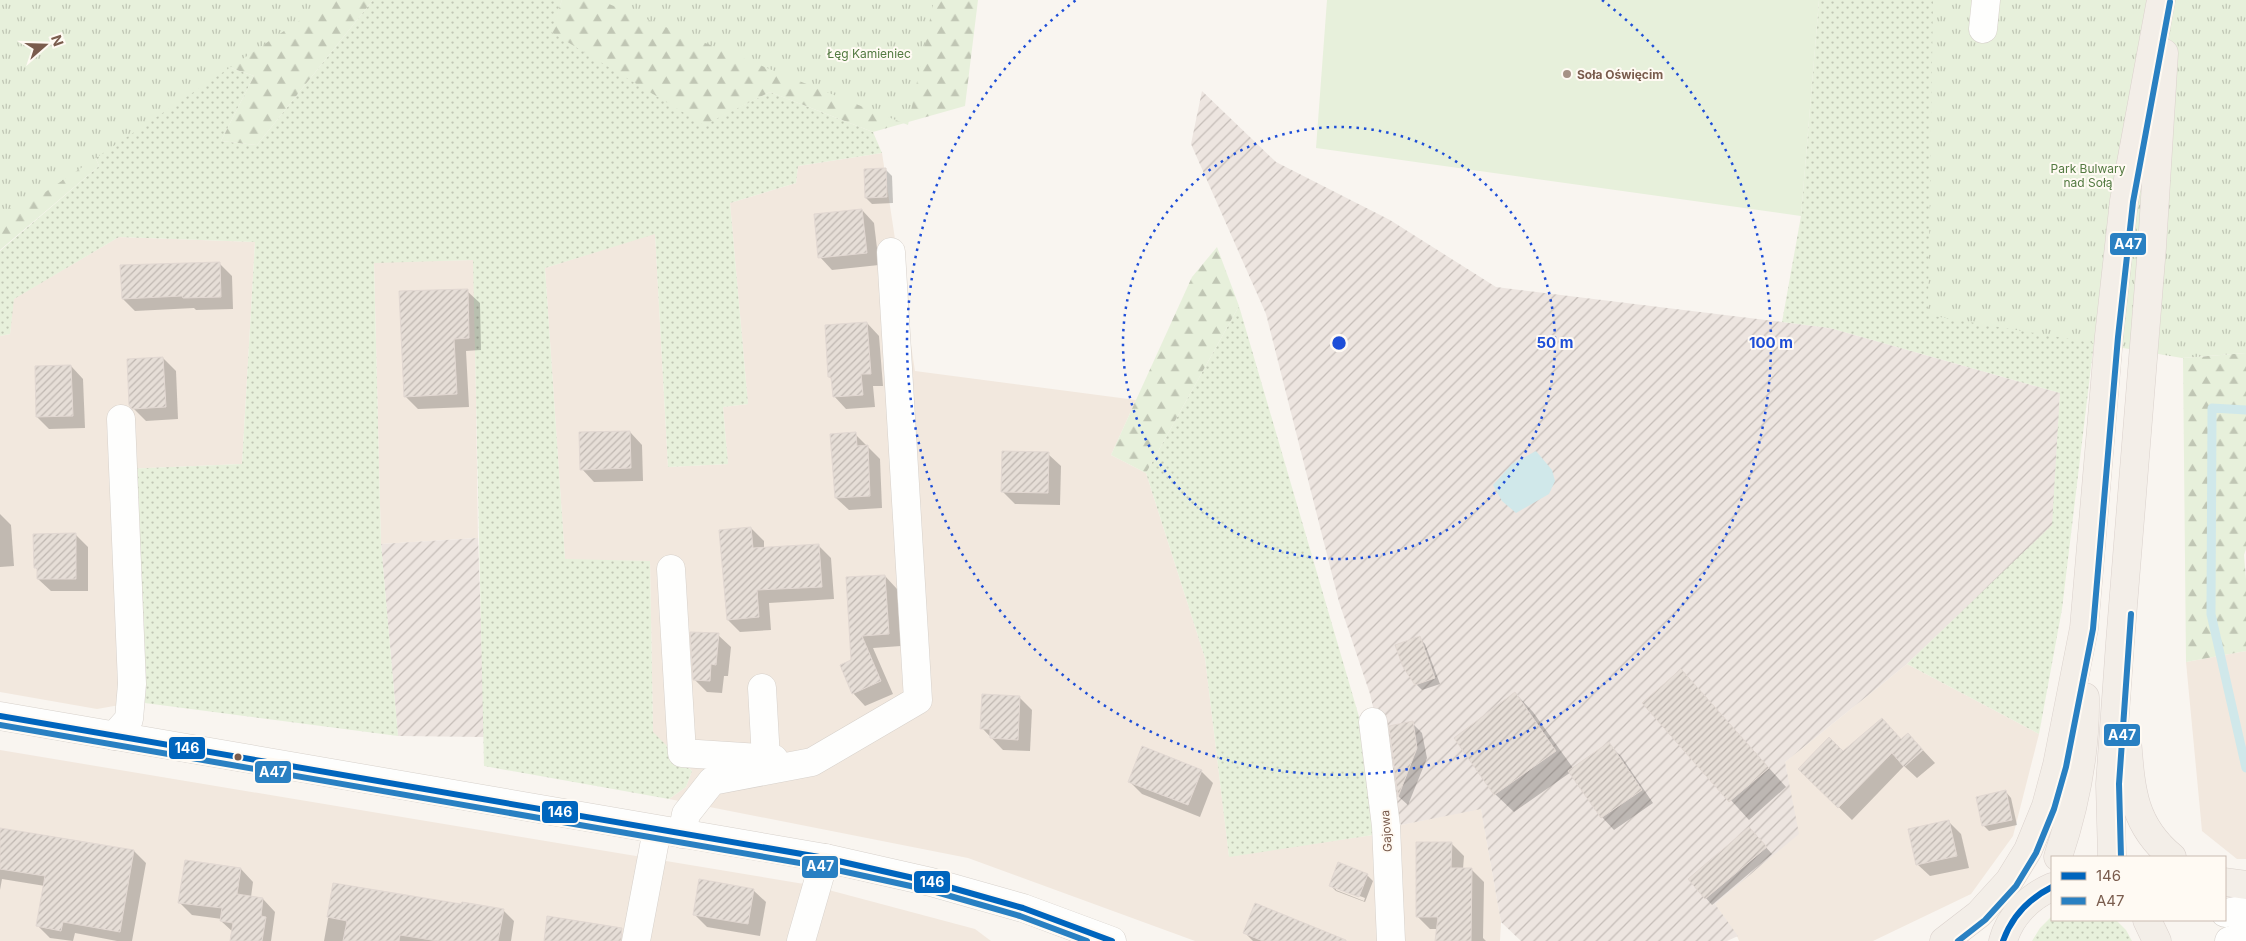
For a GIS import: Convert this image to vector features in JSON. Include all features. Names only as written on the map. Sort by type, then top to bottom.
[{"type":"main road","points":[[2058,856],[2068,828],[2081,760],[2085,712],[2084,628],[2109,336],[2124,201],[2160,0]]},
{"type":"main road","points":[[2112,856],[2110,784],[2152,247],[2162,98],[2166,0]]},
{"type":"main road","points":[[1944,941],[1979,914],[2009,881],[2028,850],[2046,806],[2084,628]]},
{"type":"main road","points":[[2120,643],[2130,778],[2138,812],[2149,834],[2171,856]]},
{"type":"main road","points":[[2226,882],[2246,885]]},
{"type":"main road","points":[[2003,941],[2017,913],[2032,898],[2051,886]]},
{"type":"main road","points":[[2147,921],[2157,941]]},
{"type":"street","points":[[1984,29],[1986,0]]},
{"type":"street","points":[[712,781],[812,762],[918,700],[891,252]]},
{"type":"street","points":[[114,736],[129,719],[132,684],[121,419]]},
{"type":"street","points":[[671,569],[682,752],[812,762]]},
{"type":"street","points":[[762,688],[766,758]]},
{"type":"street","points":[[0,716],[826,858],[930,882],[1023,908],[1073,934],[1112,941]]},
{"type":"street","name":"Gajowa","points":[[1373,722],[1386,826],[1391,941]]},
{"type":"street","points":[[636,941],[669,832],[712,781],[725,756]]},
{"type":"street","points":[[801,941],[826,858]]},
{"type":"street","points":[[2226,913],[2246,909]]},
{"type":"street","points":[[2229,941],[2246,935]]},
{"type":"shaded area","points":[[1202,91],[1276,162],[1390,220],[1496,287],[1830,328],[2060,393],[2053,525],[1907,664],[1785,762],[1799,834],[1715,904],[1738,936],[1727,941],[1521,941],[1501,922],[1481,809],[1401,825],[1370,694],[1339,602],[1266,314],[1191,144]]},
{"type":"shaded area","points":[[882,153],[915,371],[1136,400],[1111,455],[1146,473],[1205,658],[1229,856],[1373,835],[1401,825],[1481,808],[1501,922],[1500,941],[1195,941],[968,858],[669,799],[686,787],[692,771],[653,733],[650,561],[565,560],[545,268],[655,233],[668,467],[728,464],[723,407],[748,404],[730,203],[796,183],[798,166]]},
{"type":"shaded area","points":[[119,237],[255,242],[242,464],[125,469],[137,702],[97,709],[0,692],[0,336],[10,334],[13,299]]},
{"type":"shaded area","points":[[474,260],[478,538],[381,544],[374,262]]},
{"type":"shaded area","points":[[478,538],[485,737],[398,736],[381,544]]},
{"type":"shaded area","points":[[2246,651],[2246,859],[2237,859],[2202,831],[2186,662]]},
{"type":"shaded area","points":[[1907,664],[2039,734],[2013,836],[1971,894],[1873,941],[1739,941],[1715,904],[1798,834],[1785,762]]},
{"type":"shaded area","points":[[0,750],[810,885],[975,929],[991,941],[0,941]]},
{"type":"green space","points":[[0,0],[373,0],[257,145],[221,141],[254,76],[157,42],[66,87],[99,166],[0,250]]},
{"type":"green space","points":[[0,0],[330,0],[35,199],[0,212]]},
{"type":"green space","points":[[373,0],[562,0],[552,32],[704,124],[770,92],[873,132],[882,153],[798,166],[796,183],[730,203],[748,404],[723,407],[728,464],[668,467],[655,234],[545,268],[565,559],[650,561],[653,732],[692,771],[686,787],[669,799],[484,766],[473,260],[374,263],[381,544],[398,736],[137,702],[125,469],[242,464],[255,242],[119,237],[14,299],[10,334],[0,336],[0,251],[99,166],[66,87],[157,42],[254,76],[221,141],[257,145]]},
{"type":"green space","points":[[562,0],[978,0],[965,106],[873,132],[770,92],[704,125],[551,32]]},
{"type":"green space","name":"Łęg Kamieniec","points":[[599,0],[934,0],[908,125]]},
{"type":"green space","name":"Soła Oświęcim","points":[[1327,0],[1819,0],[1801,216],[1316,148]]},
{"type":"green space","points":[[1819,0],[2135,0],[2062,609],[2039,734],[1907,664],[2052,525],[2060,393],[1830,328],[1782,322],[1801,216]]},
{"type":"green space","name":"Park Bulwary nad Sołą","points":[[1933,0],[2246,0],[2246,353],[2182,358],[1928,315]]},
{"type":"green space","points":[[1217,247],[1239,306],[1146,473],[1111,455],[1192,277]]},
{"type":"green space","points":[[1239,306],[1362,727],[1373,835],[1229,857],[1205,658],[1146,473]]},
{"type":"green space","points":[[2246,353],[2246,549],[2244,555],[2246,651],[2186,662],[2183,358]]},
{"type":"green space","points":[[2051,917],[2051,921],[2117,921],[2126,930],[2132,941],[2032,941],[2040,928]]},
{"type":"water","points":[[1536,451],[1552,470],[1555,481],[1549,494],[1516,513],[1502,501],[1493,485],[1512,464]]},
{"type":"building","points":[[886,168],[887,197],[865,198],[864,169]]},
{"type":"building","points":[[862,209],[867,253],[818,258],[814,214]]},
{"type":"building","points":[[220,262],[221,297],[183,298],[182,296],[122,299],[120,265]]},
{"type":"building","points":[[468,289],[469,338],[454,339],[457,394],[404,397],[399,291]]},
{"type":"building","points":[[867,322],[871,374],[861,374],[863,395],[833,397],[831,377],[828,377],[825,325]]},
{"type":"building","points":[[163,357],[166,407],[132,409],[129,405],[127,359]]},
{"type":"building","points":[[71,365],[73,416],[36,417],[35,366]]},
{"type":"building","points":[[630,431],[631,468],[580,470],[579,432]]},
{"type":"building","points":[[856,432],[857,446],[868,445],[870,496],[835,498],[830,434]]},
{"type":"building","points":[[1002,451],[1049,452],[1048,493],[1001,492]]},
{"type":"building","points":[[751,527],[753,548],[819,544],[822,587],[757,590],[759,617],[727,620],[719,530]]},
{"type":"building","points":[[76,533],[76,579],[37,579],[37,568],[34,568],[33,534]]},
{"type":"building","points":[[885,575],[889,634],[862,636],[881,681],[852,694],[840,665],[851,660],[846,577]]},
{"type":"building","points":[[690,632],[719,633],[716,665],[711,664],[710,681],[693,680]]},
{"type":"building","points":[[1420,636],[1435,678],[1415,685],[1403,667],[1395,645]]},
{"type":"building","points":[[1681,669],[1769,768],[1729,802],[1642,703]]},
{"type":"building","points":[[1515,692],[1556,751],[1494,795],[1454,738]]},
{"type":"building","points":[[982,694],[1020,696],[1018,740],[990,738],[990,729],[980,729]]},
{"type":"building","points":[[1882,718],[1901,739],[1908,733],[1923,750],[1904,767],[1892,753],[1838,808],[1798,769],[1829,737],[1843,751]]},
{"type":"building","points":[[1413,721],[1417,748],[1398,797],[1389,726]]},
{"type":"building","points":[[1609,742],[1642,790],[1601,818],[1568,771]]},
{"type":"building","points":[[1142,746],[1202,770],[1188,805],[1128,782]]},
{"type":"building","points":[[2006,790],[2012,820],[1982,826],[1976,797]]},
{"type":"building","points":[[1949,820],[1957,856],[1916,865],[1908,829]]},
{"type":"building","points":[[1749,827],[1767,847],[1705,899],[1688,879]]},
{"type":"building","points":[[0,828],[134,850],[120,932],[63,922],[61,931],[36,926],[45,876],[0,869]]},
{"type":"building","points":[[1416,842],[1452,842],[1451,868],[1472,868],[1471,941],[1435,941],[1438,917],[1416,917]]},
{"type":"building","points":[[185,860],[241,868],[237,894],[263,898],[261,916],[266,917],[262,941],[230,941],[233,923],[220,921],[222,908],[178,903]]},
{"type":"building","points":[[1338,862],[1368,874],[1359,897],[1329,886]]},
{"type":"building","points":[[699,879],[754,889],[748,924],[693,915]]},
{"type":"building","points":[[333,883],[461,904],[462,902],[504,909],[498,941],[438,941],[400,935],[399,941],[343,941],[347,921],[327,917]]},
{"type":"building","points":[[1255,903],[1346,941],[1263,941],[1243,933]]},
{"type":"building","points":[[547,916],[622,928],[621,941],[544,941]]},
{"type":"waterway","points":[[2246,410],[2212,408],[2211,614],[2246,768]]},
{"type":"transit line","name":"A47","points":[[1958,941],[1985,920],[2016,886],[2036,853],[2054,809],[2066,767],[2093,629],[2118,337],[2133,202],[2170,2]]},
{"type":"transit line","name":"A47","points":[[2121,856],[2119,784],[2131,614]]},
{"type":"transit line","name":"146","points":[[0,716],[825,858],[931,882],[1023,908],[1112,941]]},
{"type":"transit line","name":"A47","points":[[0,725],[823,867],[929,890],[1020,916],[1087,941]]},
{"type":"transit line","name":"146","points":[[2003,941],[2011,924],[2022,909],[2035,897],[2051,888]]},
{"type":"place","name":"Soła Oświęcim","points":[[1567,74]]}]
